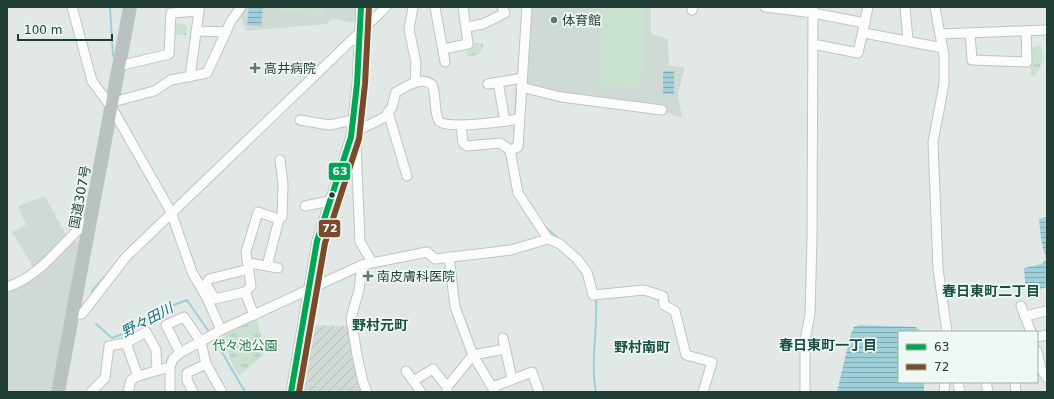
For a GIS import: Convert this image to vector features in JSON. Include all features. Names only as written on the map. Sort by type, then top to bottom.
[{"type":"highway","name":"国道307号","points":[[58,392],[130,7]]},
{"type":"street","points":[[72,7],[92,81],[112,105],[171,212],[192,272],[207,298],[221,330]]},
{"type":"street","points":[[112,105],[125,99],[154,91],[172,80],[207,72],[226,32],[241,7]]},
{"type":"street","points":[[291,392],[317,241],[351,135],[354,120],[361,7]]},
{"type":"street","points":[[72,314],[82,314],[126,257],[171,212],[386,7]]},
{"type":"street","points":[[414,7],[409,30],[416,63],[416,82]]},
{"type":"street","points":[[435,7],[445,62]]},
{"type":"street","points":[[443,49],[468,44],[463,7]]},
{"type":"street","points":[[466,27],[483,24],[505,13],[502,7]]},
{"type":"street","points":[[513,120],[520,81],[527,7]]},
{"type":"street","points":[[766,7],[813,10],[865,23]]},
{"type":"street","points":[[813,44],[858,53],[864,33],[868,7]]},
{"type":"street","points":[[905,7],[908,41]]},
{"type":"street","points":[[935,7],[942,48],[944,84],[932,138],[938,269],[947,331]]},
{"type":"street","points":[[118,68],[169,54],[171,13],[199,9],[190,77]]},
{"type":"street","points":[[804,392],[805,340],[810,314],[812,245],[813,10]]},
{"type":"street","points":[[940,34],[1047,30]]},
{"type":"street","points":[[196,31],[226,32]]},
{"type":"street","points":[[970,33],[972,60],[1027,62],[1026,31]]},
{"type":"street","points":[[864,33],[942,48]]},
{"type":"street","points":[[488,84],[520,81],[561,97],[662,110]]},
{"type":"street","points":[[351,135],[385,117],[392,107],[396,92],[416,82],[427,82],[432,85],[436,96],[437,115],[441,123],[461,125],[513,120]]},
{"type":"street","points":[[498,82],[513,120],[518,147],[513,149]]},
{"type":"street","points":[[388,112],[408,176]]},
{"type":"street","points":[[300,120],[329,125],[354,120]]},
{"type":"street","points":[[461,125],[463,143],[467,146],[500,143],[513,149]]},
{"type":"street","points":[[351,135],[356,144],[360,242],[372,262]]},
{"type":"street","points":[[513,149],[518,193],[548,239],[560,244],[577,259],[587,272],[596,295],[644,290],[663,296],[664,305],[675,311],[686,355],[712,362],[703,392]]},
{"type":"street","points":[[267,266],[279,219],[282,217],[283,191],[280,160]]},
{"type":"street","points":[[305,206],[329,201]]},
{"type":"street","points":[[278,268],[267,266],[249,266],[209,279],[206,284],[215,300],[245,292],[251,286],[249,266],[246,252],[258,212],[279,219]]},
{"type":"street","points":[[7,287],[38,272],[73,233],[90,219]]},
{"type":"street","points":[[170,392],[170,367],[173,359],[180,353],[221,330],[362,265],[427,252],[435,259],[449,256],[511,250],[548,239]]},
{"type":"street","points":[[449,256],[455,307],[473,355],[494,389],[512,379],[532,372],[539,392]]},
{"type":"street","points":[[362,265],[359,290],[351,318],[356,355],[367,392]]},
{"type":"street","points":[[245,292],[254,315]]},
{"type":"street","points":[[1021,306],[1031,331]]},
{"type":"street","points":[[1025,316],[1047,311]]},
{"type":"street","points":[[180,353],[166,325],[184,317],[201,342],[206,364],[222,392]]},
{"type":"street","points":[[91,392],[105,378],[109,346],[126,343],[146,332],[156,350],[156,370]]},
{"type":"street","points":[[503,338],[512,379]]},
{"type":"street","points":[[126,343],[138,376]]},
{"type":"street","points":[[413,381],[433,369],[447,389],[473,355],[505,349]]},
{"type":"street","points":[[1041,356],[1041,369],[1047,378]]},
{"type":"street","points":[[193,392],[187,380],[187,373],[206,364]]},
{"type":"street","points":[[128,392],[131,380],[156,370],[170,367]]},
{"type":"street","points":[[406,371],[420,392]]},
{"type":"shaded area","points":[[243,7],[357,7],[356,23],[333,19],[326,24],[246,31],[240,13]]},
{"type":"shaded area","points":[[527,7],[651,7],[651,34],[668,39],[669,66],[685,67],[678,94],[682,118],[662,110],[521,87]]},
{"type":"shaded area","points":[[45,196],[67,237],[35,270],[12,232],[26,225],[18,206]]},
{"type":"shaded area","points":[[71,238],[79,243],[53,392],[7,392],[8,290]]},
{"type":"shaded area","points":[[305,325],[349,326],[363,392],[294,392]]},
{"type":"green space","points":[[280,7],[322,7],[322,16],[280,13]]},
{"type":"green space","points":[[602,7],[644,7],[641,88],[598,87]]},
{"type":"green space","points":[[175,24],[187,25],[186,35],[174,34]]},
{"type":"green space","points":[[471,43],[483,43],[483,47],[479,54],[467,57],[466,48]]},
{"type":"green space","points":[[1041,46],[1044,59],[1035,76],[1031,76],[1030,48]]},
{"type":"green space","name":"代々池公園","points":[[256,317],[266,352],[239,376],[230,359],[223,335]]},
{"type":"water","points":[[249,7],[263,7],[261,26],[247,25]]},
{"type":"water","points":[[663,71],[674,71],[674,94],[663,94]]},
{"type":"water","points":[[1047,217],[1047,287],[1026,293],[1024,268],[1042,264],[1046,259],[1041,239],[1039,219]]},
{"type":"water","points":[[859,325],[916,327],[920,331],[898,331],[898,383],[924,383],[924,392],[837,392],[851,333],[854,327]]},
{"type":"waterway","name":"野々田川","points":[[110,7],[113,56]]},
{"type":"waterway","points":[[515,117],[517,88]]},
{"type":"waterway","points":[[514,133],[515,122]]},
{"type":"waterway","points":[[544,226],[559,239]]},
{"type":"waterway","name":"野々田川","points":[[92,291],[110,271]]},
{"type":"waterway","points":[[596,298],[594,357],[594,380],[596,392]]},
{"type":"waterway","name":"野々田川","points":[[96,324],[112,338],[131,331],[161,310],[187,300],[209,332]]},
{"type":"waterway","name":"野々田川","points":[[219,347],[245,392]]},
{"type":"transit line","name":"63","points":[[291,392],[317,241],[351,137],[357,84],[361,7]]},
{"type":"transit line","name":"72","points":[[299,392],[325,243],[359,139],[365,84],[369,7]]},
{"type":"place","name":"体育館","points":[[554,20]]},
{"type":"place","name":"高井病院","points":[[255,68]]},
{"type":"place","name":"南皮膚科医院","points":[[368,276]]},
{"type":"district","name":"春日東町二丁目","points":[[991,291]]},
{"type":"district","name":"野村元町","points":[[380,325]]},
{"type":"district","name":"春日東町一丁目","points":[[828,345]]},
{"type":"district","name":"野村南町","points":[[642,347]]}]
